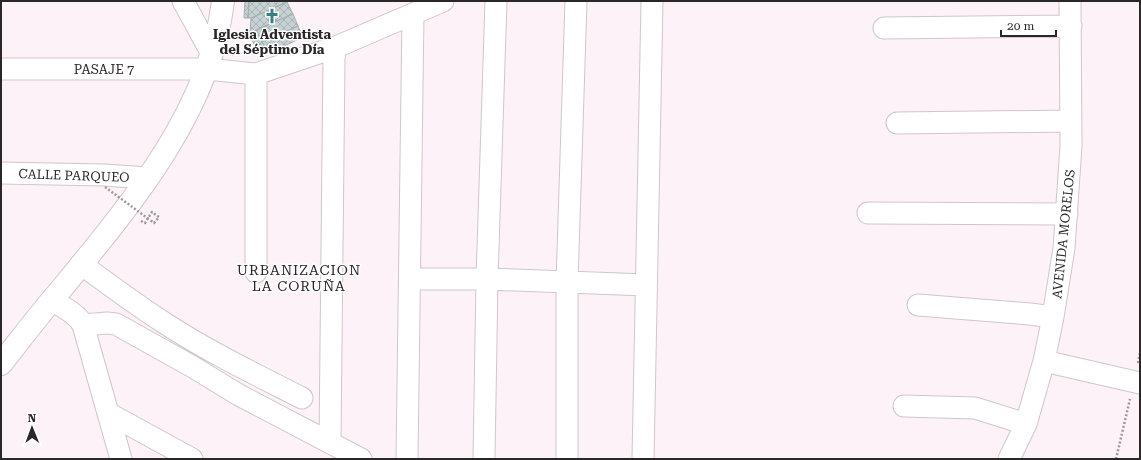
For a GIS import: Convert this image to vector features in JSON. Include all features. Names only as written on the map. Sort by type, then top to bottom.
[{"type":"main road","points":[[1,364],[126,209],[148,178],[184,120],[209,62],[216,40],[223,1]]},
{"type":"street","points":[[183,1],[209,62]]},
{"type":"street","points":[[256,272],[256,74],[336,47],[443,1]]},
{"type":"street","points":[[484,459],[487,279],[496,1]]},
{"type":"street","points":[[567,459],[568,282],[576,1]]},
{"type":"street","points":[[643,459],[652,1]]},
{"type":"street","name":"AVENIDA MORELOS","points":[[1009,459],[1026,424],[1044,361],[1064,248],[1071,121],[1070,1]]},
{"type":"street","points":[[407,459],[414,14]]},
{"type":"street","points":[[884,28],[1071,26]]},
{"type":"street","points":[[330,442],[334,58],[336,47]]},
{"type":"street","name":"PASAJE 7","points":[[1,69],[209,62],[256,74]]},
{"type":"street","points":[[897,123],[1071,121]]},
{"type":"street","name":"CALLE PARQUEO","points":[[2,175],[104,175],[148,178]]},
{"type":"street","points":[[868,213],[1066,214]]},
{"type":"street","points":[[81,264],[115,290],[164,323],[222,357],[302,398]]},
{"type":"street","points":[[410,279],[487,279],[646,285]]},
{"type":"street","points":[[52,300],[81,320],[121,459]]},
{"type":"street","points":[[918,306],[1053,317]]},
{"type":"street","points":[[83,325],[107,323],[116,324],[240,395],[361,459]]},
{"type":"street","points":[[1044,361],[1136,381]]},
{"type":"street","points":[[904,406],[975,408],[1026,424]]},
{"type":"street","points":[[108,413],[192,459]]},
{"type":"path","points":[[105,187],[150,220],[154,223],[159,217],[152,212],[145,223]]},
{"type":"path","points":[[1116,459],[1136,381],[1140,354]]},
{"type":"building","points":[[245,1],[249,1],[248,18],[244,18]]},
{"type":"building","points":[[249,1],[287,1],[287,2],[248,18]]},
{"type":"building","name":"Iglesia Adventista del Séptimo Día","points":[[287,2],[293,14],[250,33],[251,18]]},
{"type":"building","points":[[293,14],[298,26],[262,42],[256,30]]},
{"type":"building","points":[[298,26],[303,37],[274,51],[267,49],[262,42]]},
{"type":"building","points":[[256,30],[264,46],[267,49],[274,51],[260,56],[249,34]]},
{"type":"place","name":"Iglesia Adventista del Séptimo Día","points":[[272,16]]},
{"type":"district","name":"URBANIZACION LA CORUÑA","points":[[299,278]]}]
